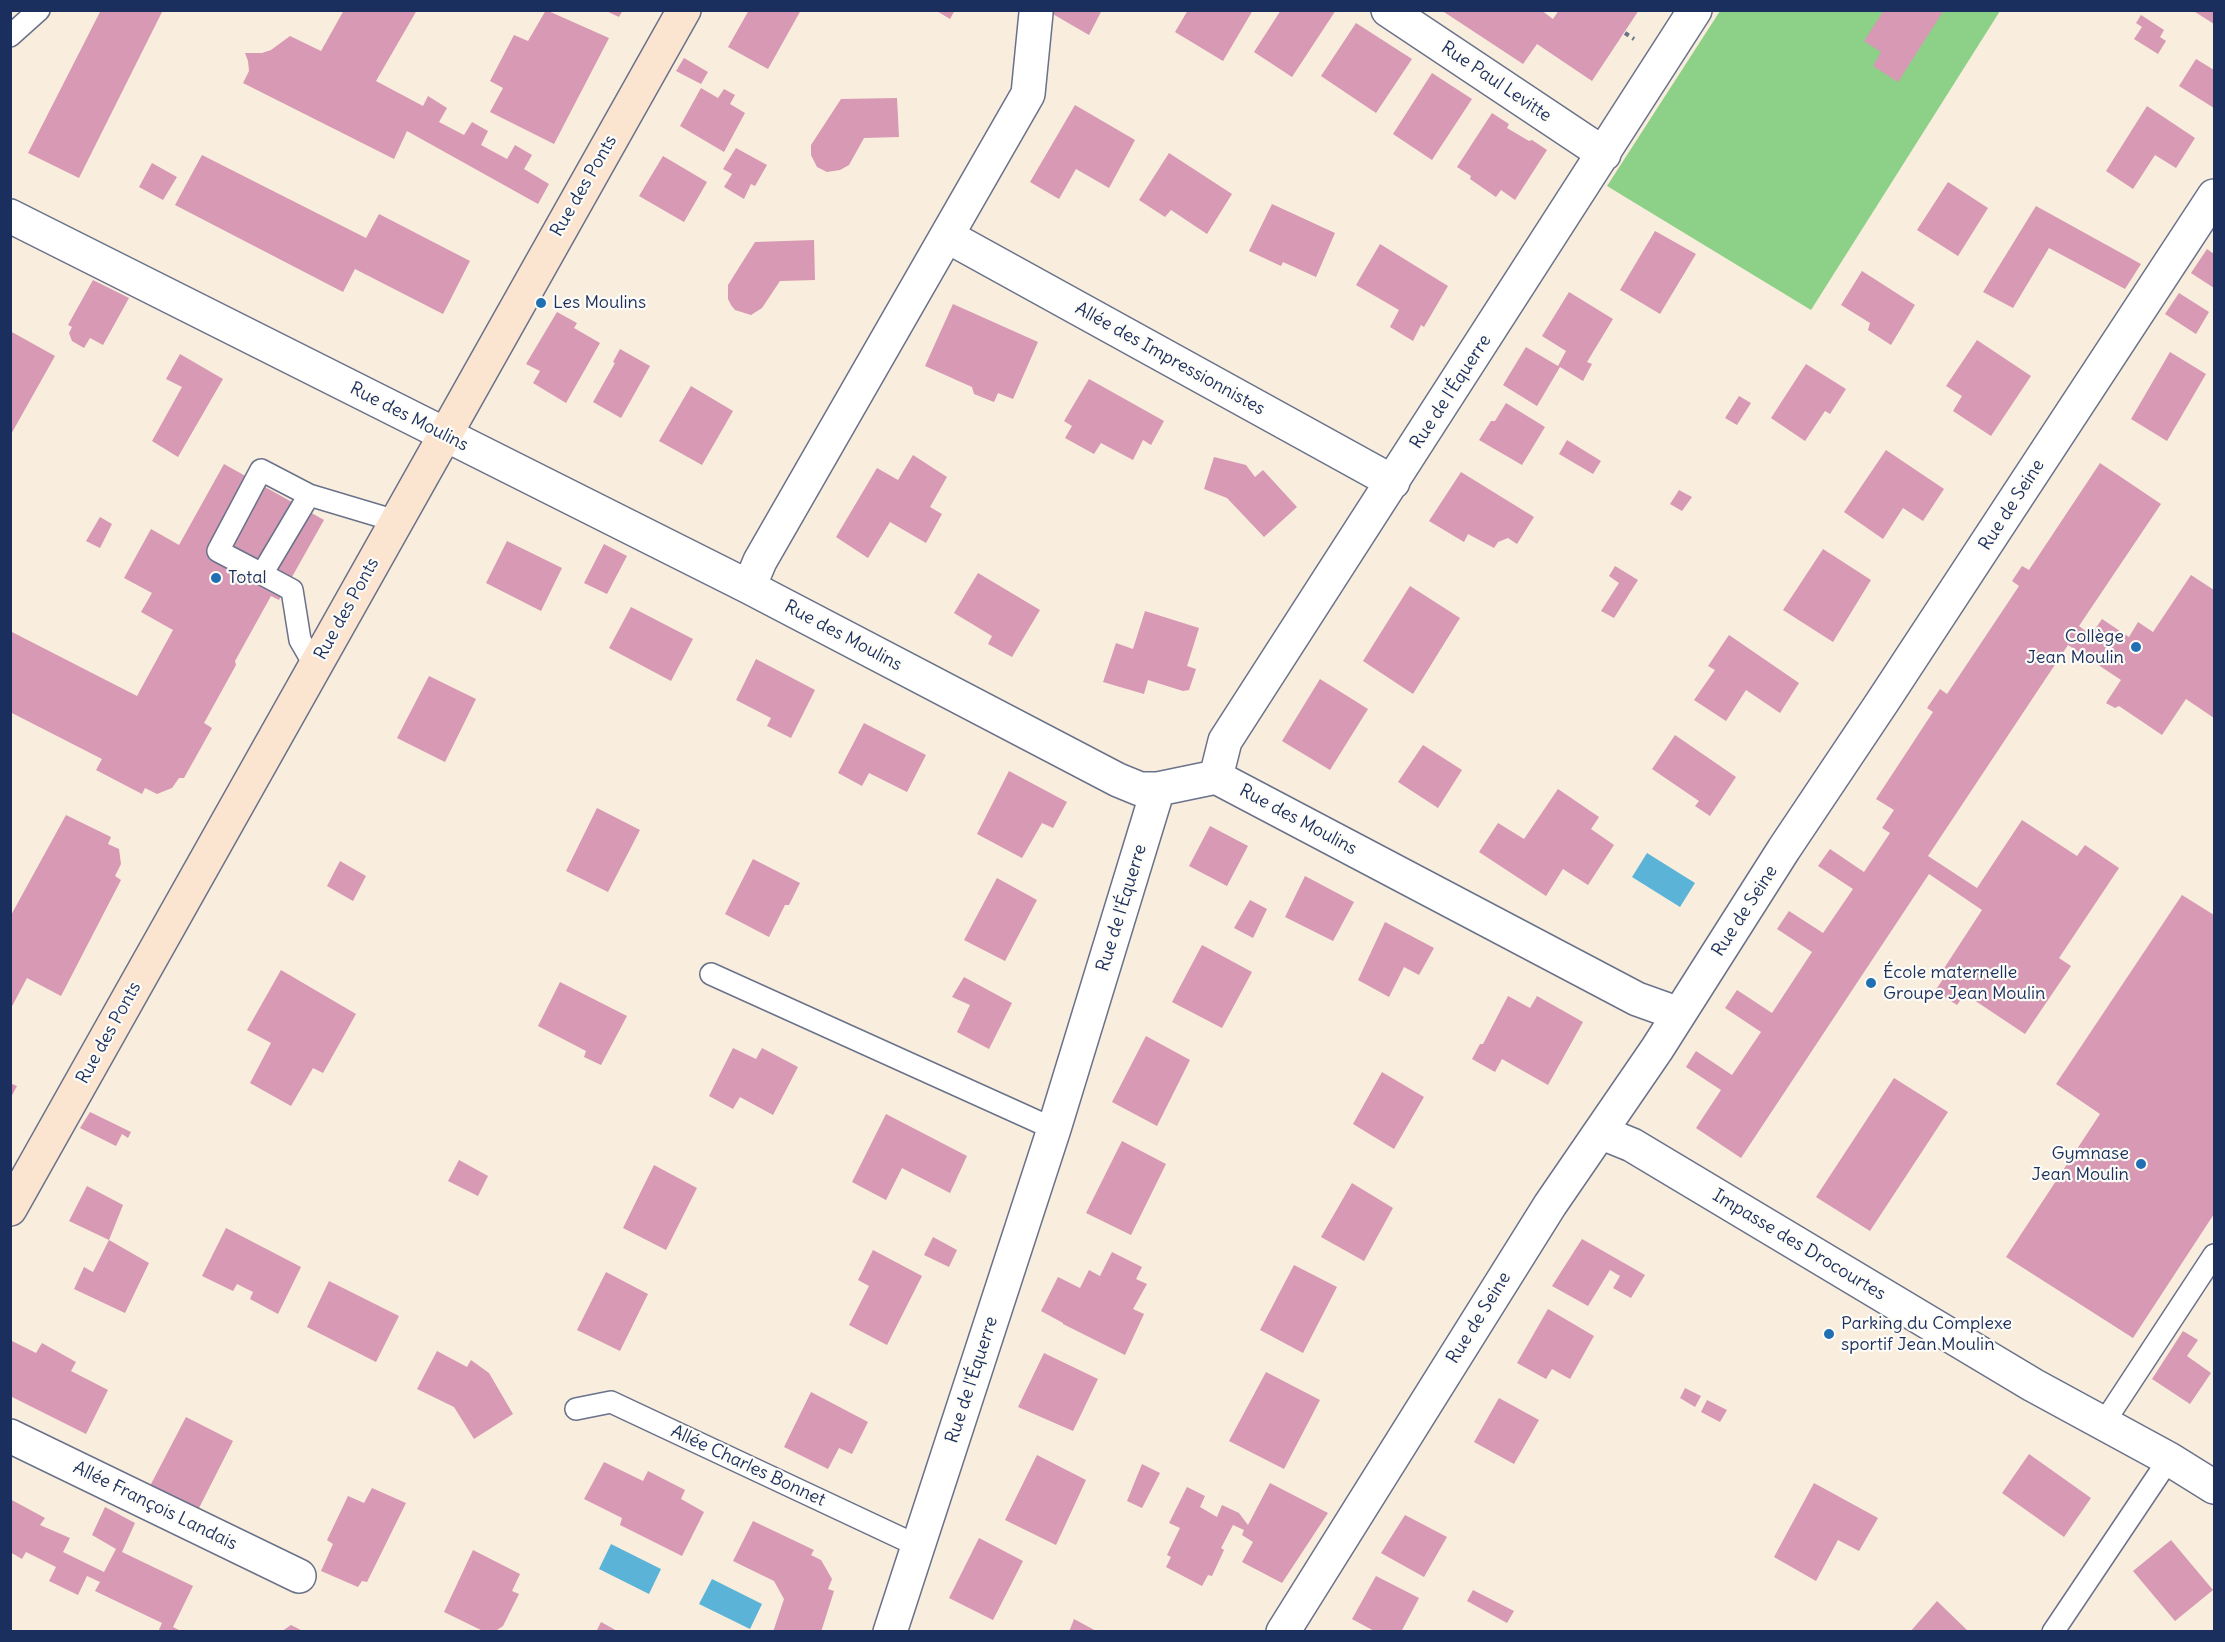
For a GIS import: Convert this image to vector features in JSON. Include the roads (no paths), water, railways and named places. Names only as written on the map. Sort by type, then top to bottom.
[{"type":"main road","name":"Rue des Ponts","points":[[10,1209],[684,10]]},
{"type":"street","name":"Rue Paul Levitte","points":[[1388,10],[1604,154]]},
{"type":"street","name":"Rue de l'Équerre","points":[[1216,777],[1225,741],[1695,10]]},
{"type":"street","points":[[749,587],[760,561],[1028,94],[1036,13]]},
{"type":"street","name":"Rue de Seine","points":[[1283,1632],[1550,1205],[1679,1014],[1784,849],[1884,701],[2214,195]]},
{"type":"street","name":"Rue des Moulins","points":[[10,216],[749,587],[1118,780],[1140,789],[1158,789],[1216,777],[1637,999],[1679,1014]]},
{"type":"street","name":"Allée des Impressionnistes","points":[[948,236],[1392,482]]},
{"type":"street","name":"Rue de l'Équerre","points":[[890,1632],[1054,1129],[1158,789]]},
{"type":"street","name":"Impasse des Drocourtes","points":[[1600,1132],[1632,1145],[2032,1385],[2214,1486]]},
{"type":"street","name":"Allée François Landais","points":[[10,1436],[299,1576]]},
{"type":"lane","points":[[10,36],[39,10]]},
{"type":"lane","points":[[315,666],[300,640],[292,590],[218,551],[261,470],[309,495],[396,521]]},
{"type":"lane","points":[[262,574],[309,495]]},
{"type":"lane","points":[[711,974],[1054,1129]]},
{"type":"lane","points":[[2103,1424],[2214,1255]]},
{"type":"lane","name":"Allée Charles Bonnet","points":[[576,1409],[611,1402],[918,1546]]},
{"type":"lane","points":[[2053,1632],[2169,1459]]},
{"type":"water","points":[[1647,853],[1695,883],[1680,907],[1632,877]]},
{"type":"water","points":[[611,1544],[661,1569],[649,1594],[599,1569]]},
{"type":"water","points":[[712,1579],[762,1604],[750,1629],[699,1604]]},
{"type":"place","name":"Les Moulins","points":[[541,303]]},
{"type":"place","name":"Total","points":[[216,578]]},
{"type":"place","name":"Collège Jean Moulin","points":[[2136,647]]},
{"type":"place","name":"École maternelle Groupe Jean Moulin","points":[[1871,983]]},
{"type":"place","name":"Gymnase Jean Moulin","points":[[2141,1164]]},
{"type":"place","name":"Parking du Complexe sportif Jean Moulin","points":[[1829,1334]]}]
